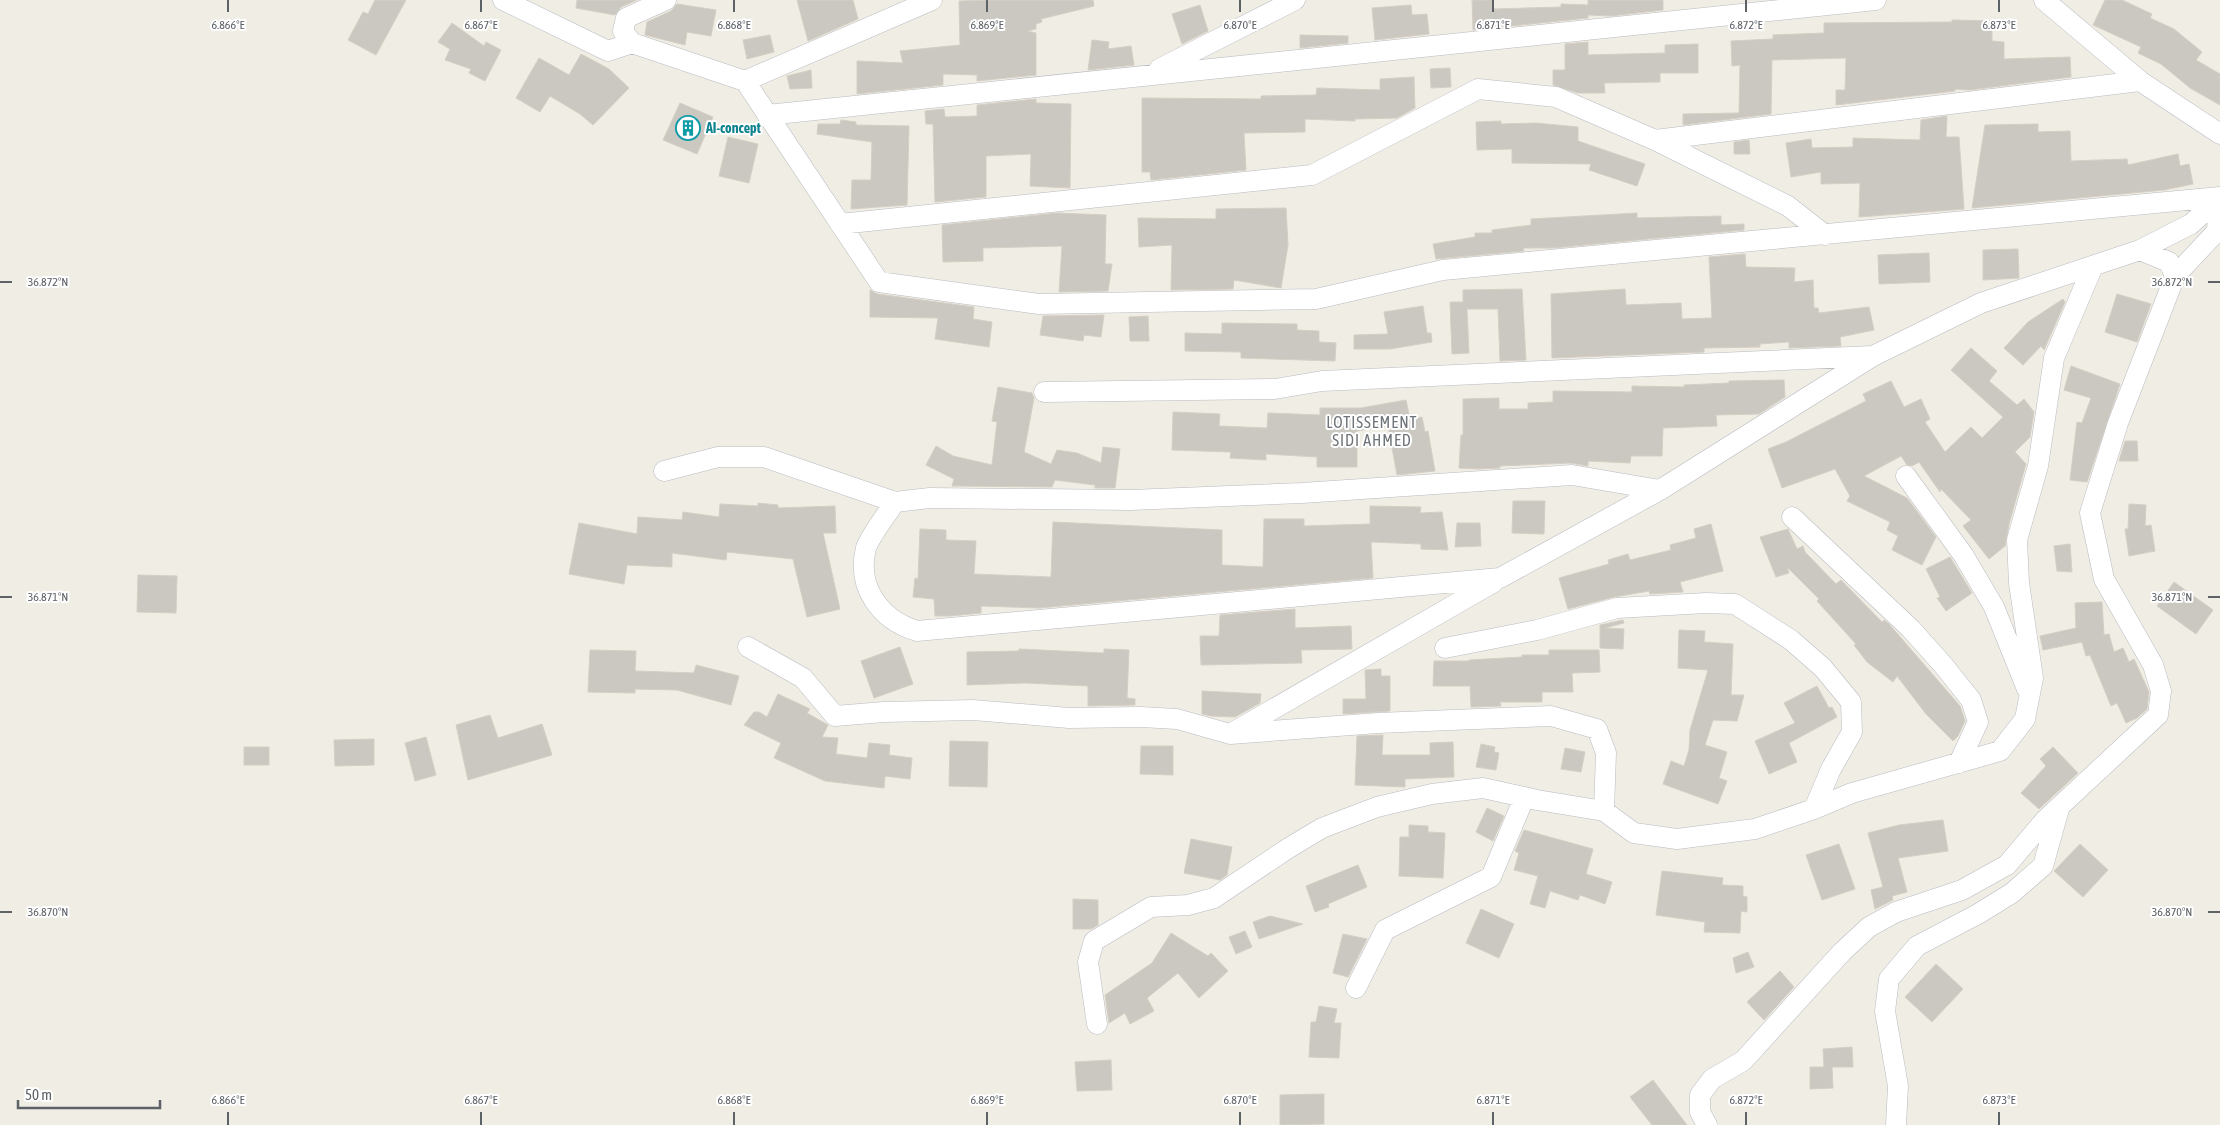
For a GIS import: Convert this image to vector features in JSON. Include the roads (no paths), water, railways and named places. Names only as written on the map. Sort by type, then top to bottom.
[{"type":"street","points":[[503,0],[608,51],[632,43]]},
{"type":"street","points":[[666,0],[626,18],[623,31],[632,43],[745,81],[879,282],[1039,304],[1316,299],[1443,270],[2220,197]]},
{"type":"street","points":[[745,81],[932,0]]},
{"type":"street","points":[[1148,75],[1295,0]]},
{"type":"street","points":[[767,115],[1876,0]]},
{"type":"street","points":[[2044,0],[2140,81],[2220,134]]},
{"type":"street","points":[[1655,140],[2140,81]]},
{"type":"street","points":[[840,224],[1312,176],[1478,89],[1556,97],[1655,140],[1788,206],[1826,235]]},
{"type":"street","points":[[1230,734],[1500,578],[1660,490],[1873,356],[1981,303],[2140,250],[2191,224],[2220,197]]},
{"type":"street","points":[[1707,1125],[1700,1112],[1700,1095],[1712,1079],[1743,1062],[1842,952],[1869,927],[1896,912],[1962,890],[2007,865],[2045,820],[2158,715],[2161,691],[2153,665],[2104,579],[2090,513],[2118,423],[2175,276],[2217,231],[2220,197]]},
{"type":"street","points":[[2140,250],[2169,262],[2175,276]]},
{"type":"street","points":[[1097,1024],[1088,962],[1094,941],[1151,907],[1188,905],[1214,898],[1287,848],[1322,828],[1377,807],[1432,794],[1483,788],[1524,798],[1604,811],[1634,833],[1677,839],[1755,829],[1814,810],[1852,793],[2000,751],[2025,719],[2033,678],[2018,583],[2017,540],[2038,466],[2054,358],[2094,266]]},
{"type":"street","points":[[1044,392],[1275,389],[1322,381],[1873,356]]},
{"type":"street","points":[[664,471],[718,457],[764,457],[895,502],[930,498],[1131,500],[1302,493],[1572,475],[1660,490]]},
{"type":"street","points":[[1906,476],[1964,556],[1994,607],[2029,696]]},
{"type":"street","points":[[895,502],[866,548],[865,579],[878,609],[900,626],[917,631],[1500,578]]},
{"type":"street","points":[[1792,517],[1911,629],[1971,700],[1978,722],[1959,763]]},
{"type":"street","points":[[1445,648],[1537,630],[1617,608],[1706,603],[1735,604],[1790,640],[1823,668],[1851,702],[1852,732],[1831,769],[1814,810]]},
{"type":"street","points":[[748,647],[803,678],[835,716],[884,712],[973,710],[1069,718],[1141,717],[1177,719],[1230,734],[1378,723],[1551,716],[1597,728],[1606,753],[1604,811]]},
{"type":"street","points":[[1356,988],[1385,930],[1491,877],[1524,798]]},
{"type":"street","points":[[1896,1125],[1898,1086],[1885,1011],[1889,979],[1904,958],[1916,946],[1978,914],[2012,893],[2043,866],[2059,807]]},
{"type":"place","name":"AI-concept","points":[[688,128]]},
{"type":"district","name":"LOTISSEMENT SIDI AHMED","points":[[1372,431]]}]
